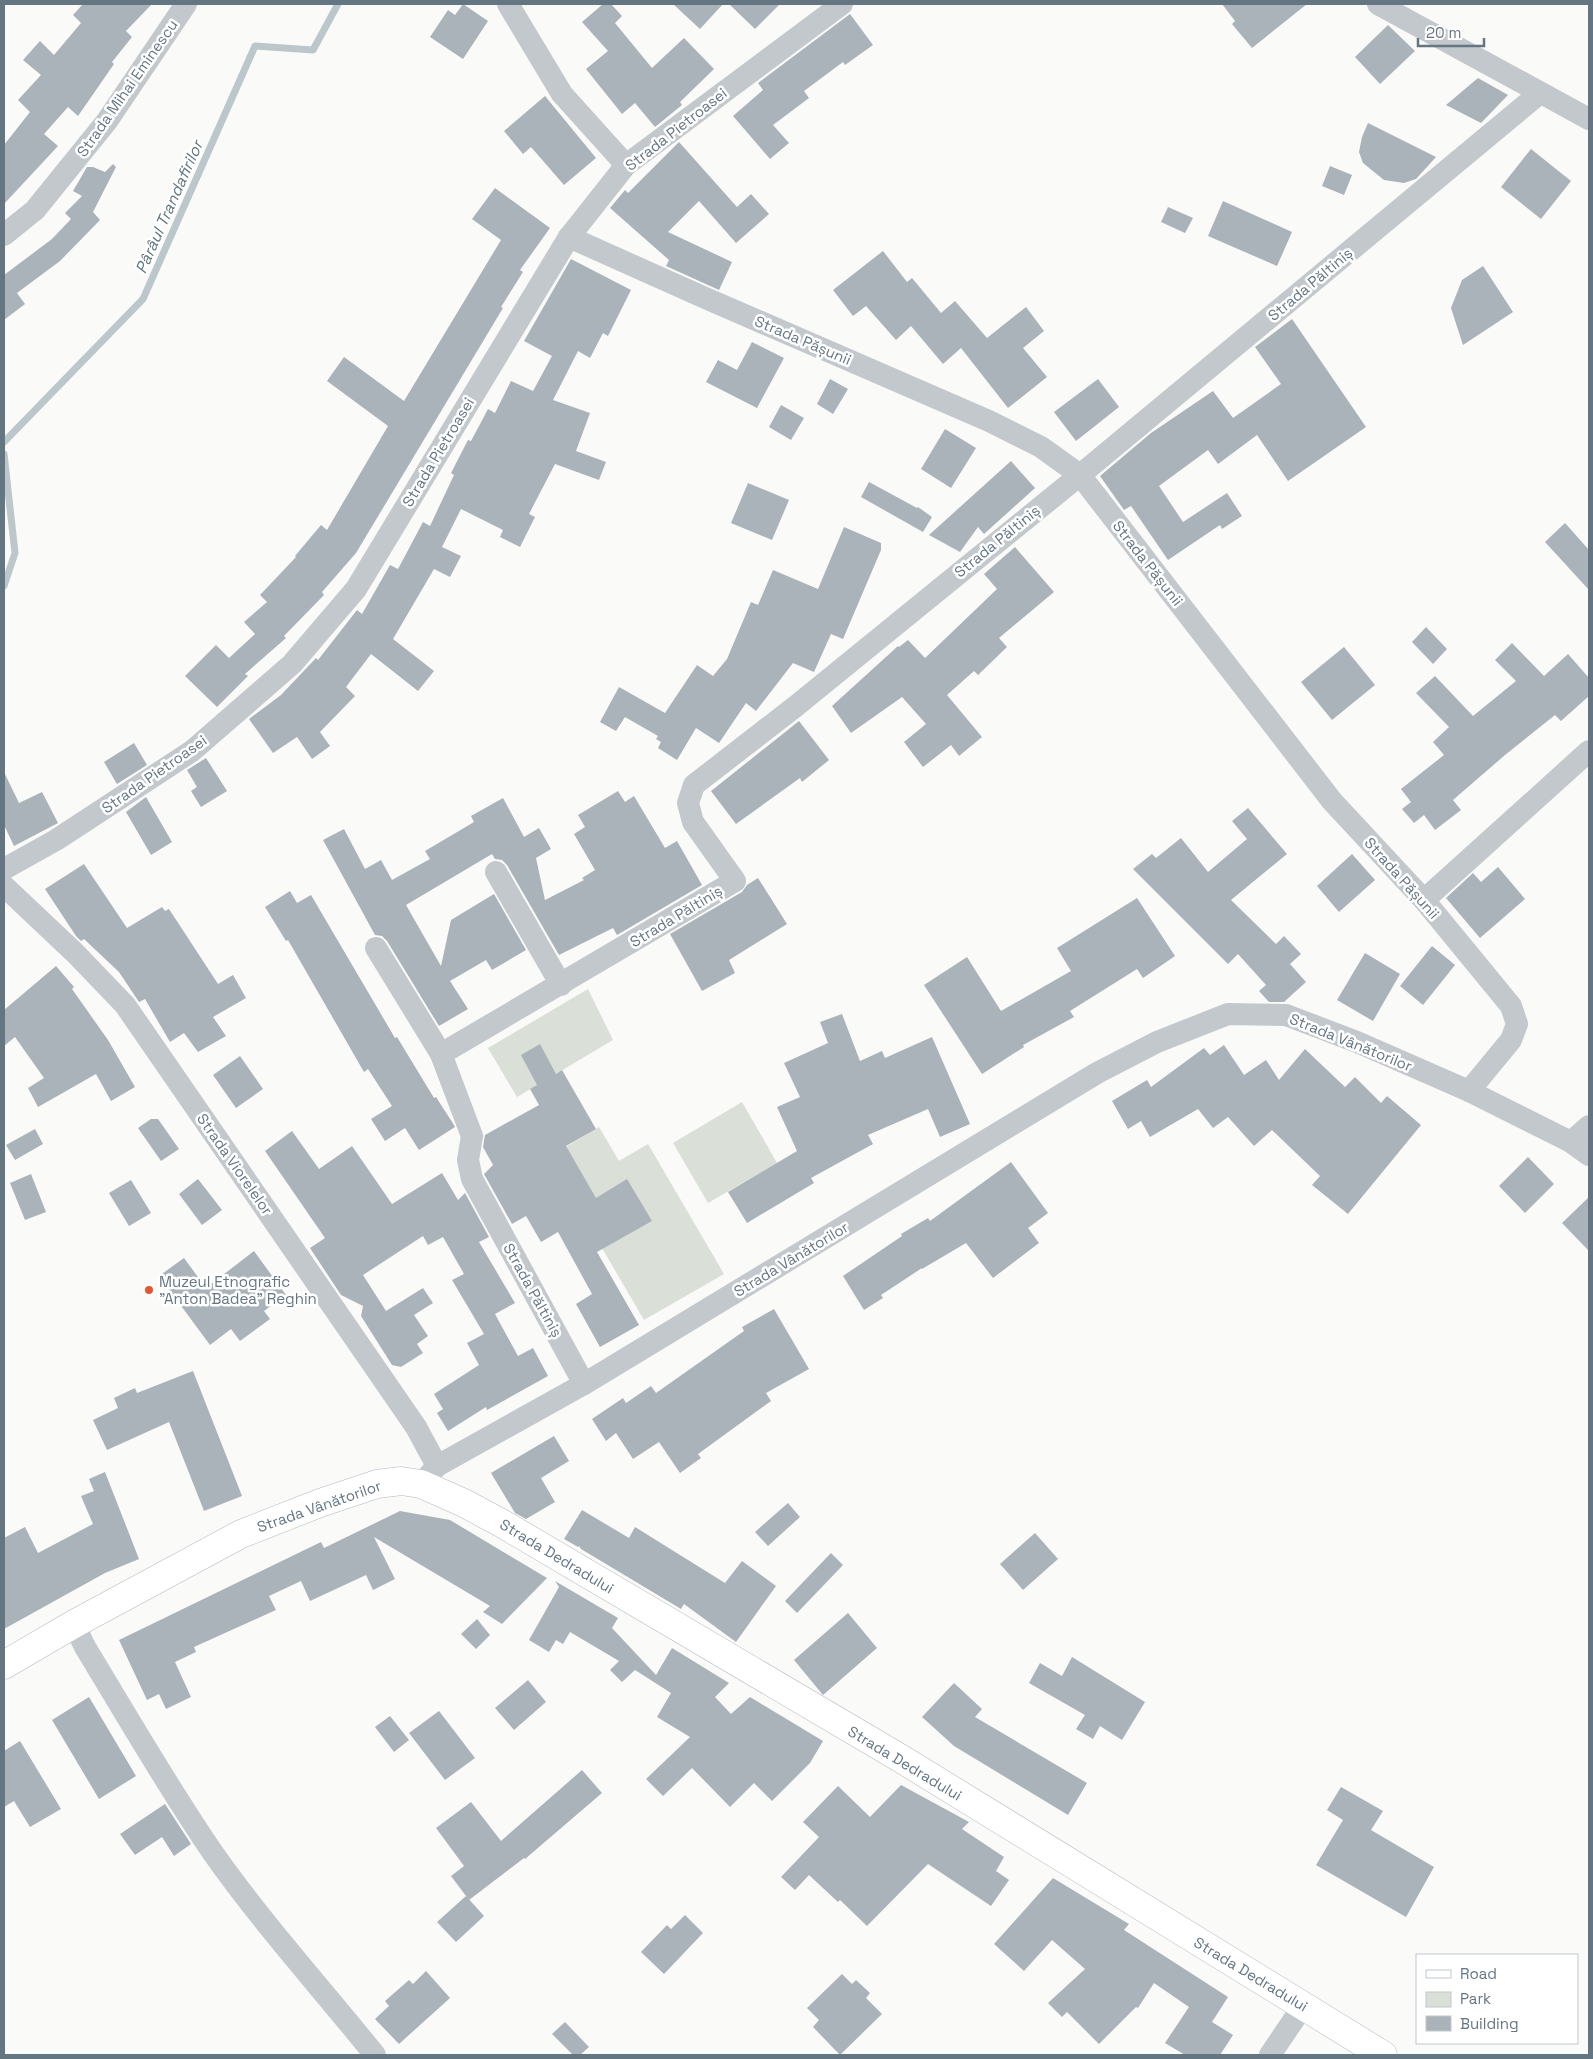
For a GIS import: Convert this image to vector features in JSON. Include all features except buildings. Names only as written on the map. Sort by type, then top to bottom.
[{"type":"main road","name":"Strada Vânătorilor","points":[[4,1665],[74,1624],[241,1534],[320,1503],[377,1484],[429,1475]]},
{"type":"main road","name":"Strada Dedradului","points":[[429,1475],[464,1503],[503,1524],[891,1753],[1383,2055]]},
{"type":"street","name":"Strada Mihai Eminescu","points":[[4,235],[35,210],[107,121],[186,4]]},
{"type":"street","points":[[508,4],[562,94],[626,165]]},
{"type":"street","name":"Strada Pietroasei","points":[[4,869],[56,840],[192,751],[292,664],[356,589],[569,237],[626,165],[842,4]]},
{"type":"street","points":[[1378,4],[1589,119]]},
{"type":"street","name":"Strada Păltiniș","points":[[441,1054],[561,985],[736,880],[693,822],[688,804],[694,785],[796,706],[1080,475],[1540,93]]},
{"type":"street","name":"Strada Pășunii","points":[[569,237],[989,421],[1041,447],[1080,475],[1332,801],[1424,900],[1511,1006],[1517,1024],[1511,1040],[1469,1091]]},
{"type":"street","points":[[1424,900],[1589,751]]},
{"type":"street","points":[[496,872],[561,985]]},
{"type":"street","name":"Strada Viorelelor","points":[[4,886],[75,953],[125,1005],[416,1428],[429,1475]]},
{"type":"street","name":"Strada Păltiniș","points":[[376,948],[441,1054],[472,1136],[468,1160],[472,1179],[584,1384]]},
{"type":"street","name":"Strada Vânătorilor","points":[[429,1475],[584,1384],[1097,1073],[1156,1042],[1228,1014],[1286,1014],[1357,1042],[1469,1091],[1571,1142],[1589,1155]]},
{"type":"street","points":[[1571,1142],[1589,1126]]},
{"type":"street","points":[[74,1624],[84,1647],[170,1787],[214,1854],[291,1956],[374,2055]]},
{"type":"street","points":[[1270,2055],[1303,2006]]},
{"type":"green space","points":[[588,989],[613,1040],[517,1097],[488,1048]]},
{"type":"green space","points":[[742,1102],[777,1163],[708,1203],[673,1143]]},
{"type":"green space","points":[[599,1127],[619,1161],[648,1144],[724,1274],[644,1320],[549,1157]]},
{"type":"waterway","name":"Pârâul Trandafirilor","points":[[4,442],[143,299],[255,46],[313,50],[338,4]]},
{"type":"waterway","name":"Pârâul Trandafirilor","points":[[4,454],[15,553],[4,586]]},
{"type":"place","name":"Muzeul Etnografic \"Anton Badea\" Reghin","points":[[149,1290]]}]
